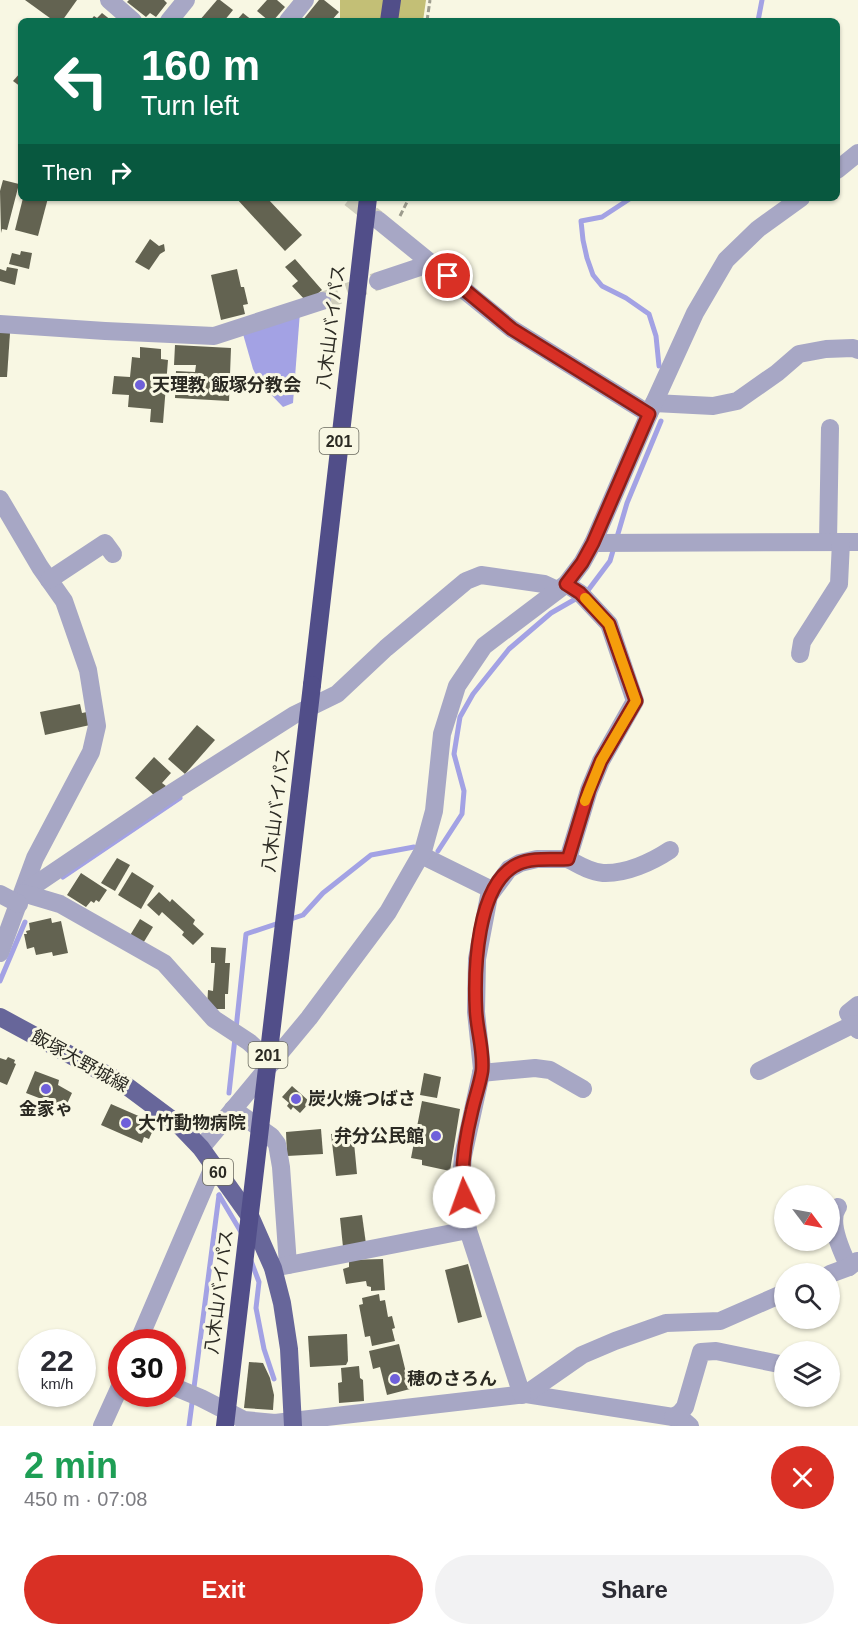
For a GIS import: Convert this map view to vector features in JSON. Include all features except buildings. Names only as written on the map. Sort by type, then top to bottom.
[{"type":"highway","points":[[389,18],[392,0]]},
{"type":"highway","name":"八木山バイパス","points":[[225,1426],[368,201]]},
{"type":"main road","name":"飯塚大野城線","points":[[0,1017],[124,1084],[179,1125],[214,1165],[281,1266],[282,1304],[289,1349],[293,1423]]},
{"type":"street","points":[[109,0],[130,18]]},
{"type":"street","points":[[171,18],[186,0]]},
{"type":"street","points":[[290,18],[305,0]]},
{"type":"street","points":[[840,168],[858,153]]},
{"type":"street","points":[[201,1148],[309,1018],[388,912],[421,855],[434,811],[442,734],[457,686],[484,646],[572,591],[582,563],[608,543],[651,409],[695,313],[726,260],[758,229],[797,201]]},
{"type":"street","points":[[378,220],[512,329],[651,409],[713,406],[737,401],[777,373],[799,354],[826,349],[853,348],[858,350]]},
{"type":"street","points":[[378,281],[432,263]]},
{"type":"street","points":[[0,324],[105,332],[214,336],[322,301]]},
{"type":"street","points":[[800,654],[802,642],[839,584],[842,542],[830,428]]},
{"type":"street","points":[[0,499],[64,602],[88,670],[97,726],[91,753],[35,858],[0,952]]},
{"type":"street","points":[[608,543],[842,542]]},
{"type":"street","points":[[49,580],[105,543],[113,554]]},
{"type":"street","points":[[21,898],[162,799],[294,716],[337,694],[466,581],[481,575],[544,584],[572,591],[609,624],[636,701],[601,761],[589,790],[568,859]]},
{"type":"street","points":[[524,1394],[468,1230],[461,1180],[463,1156],[482,1073],[482,1050],[476,1012],[477,959],[485,914],[492,890],[509,869],[520,863],[568,859],[587,869],[604,873],[628,869],[656,860],[670,850]]},
{"type":"street","points":[[421,855],[492,890]]},
{"type":"street","points":[[0,894],[60,904],[164,963],[214,1019],[272,1063]]},
{"type":"street","points":[[759,1071],[856,1027],[848,1012],[858,1005]]},
{"type":"street","points":[[482,1073],[535,1068],[550,1070],[583,1089]]},
{"type":"street","points":[[233,1109],[271,1136],[277,1144],[281,1167],[281,1266],[468,1230]]},
{"type":"street","points":[[144,1329],[214,1165]]},
{"type":"street","points":[[840,1243],[854,1263],[840,1269]]},
{"type":"street","points":[[524,1394],[582,1355],[615,1341],[666,1323],[720,1321],[774,1297]]},
{"type":"street","points":[[673,1417],[685,1407],[701,1352],[716,1351],[774,1363]]},
{"type":"street","points":[[186,1392],[244,1420],[274,1423],[293,1423],[524,1394],[673,1417],[683,1420],[690,1426]]},
{"type":"street","points":[[102,1426],[111,1407]]},
{"type":"path","points":[[427,18],[430,0]]},
{"type":"shaded area","points":[[340,0],[426,0],[423,18],[340,18]]},
{"type":"water","points":[[300,312],[293,403],[283,407],[260,383],[253,369],[243,334]]},
{"type":"waterway","points":[[759,18],[762,0]]},
{"type":"waterway","points":[[626,201],[602,217],[581,221],[583,240],[593,275],[602,286],[626,298],[649,314],[656,336],[659,366]]},
{"type":"waterway","points":[[438,851],[462,814],[464,791],[454,754],[460,717],[473,694],[509,649],[551,613],[586,593],[610,561],[627,503],[661,421]]},
{"type":"waterway","points":[[63,877],[180,798]]},
{"type":"waterway","points":[[236,1029],[246,934],[303,915],[323,893],[371,855],[414,847]]},
{"type":"waterway","points":[[0,981],[25,922]]},
{"type":"waterway","points":[[229,1093],[235,1038]]},
{"type":"waterway","points":[[219,1195],[241,1232]]},
{"type":"waterway","points":[[189,1426],[219,1195]]},
{"type":"waterway","points":[[251,1261],[259,1282],[256,1308],[264,1349],[274,1379]]},
{"type":"tunnel","points":[[354,201],[377,219]]},
{"type":"tunnel","points":[[322,301],[378,281]]},
{"type":"slow traffic","points":[[585,598],[609,624],[636,701],[601,761],[585,801]]},
{"type":"place","name":"天理教 飯塚分教会","points":[[140,385]]},
{"type":"place","name":"金家ゃ","points":[[46,1089]]},
{"type":"place","name":"炭火焼つばさ","points":[[296,1099]]},
{"type":"place","name":"大竹動物病院","points":[[126,1123]]},
{"type":"place","name":"弁分公民館","points":[[436,1136]]},
{"type":"place","name":"穂のさろん","points":[[395,1379]]},
{"type":"route","points":[[448,276],[512,329],[649,414],[593,543],[582,563],[566,584],[580,593],[609,624],[636,701],[601,761],[589,790],[568,859],[520,863],[509,869],[489,896],[477,959],[476,1012],[482,1050],[482,1069],[463,1156],[461,1180],[464,1197]]}]
